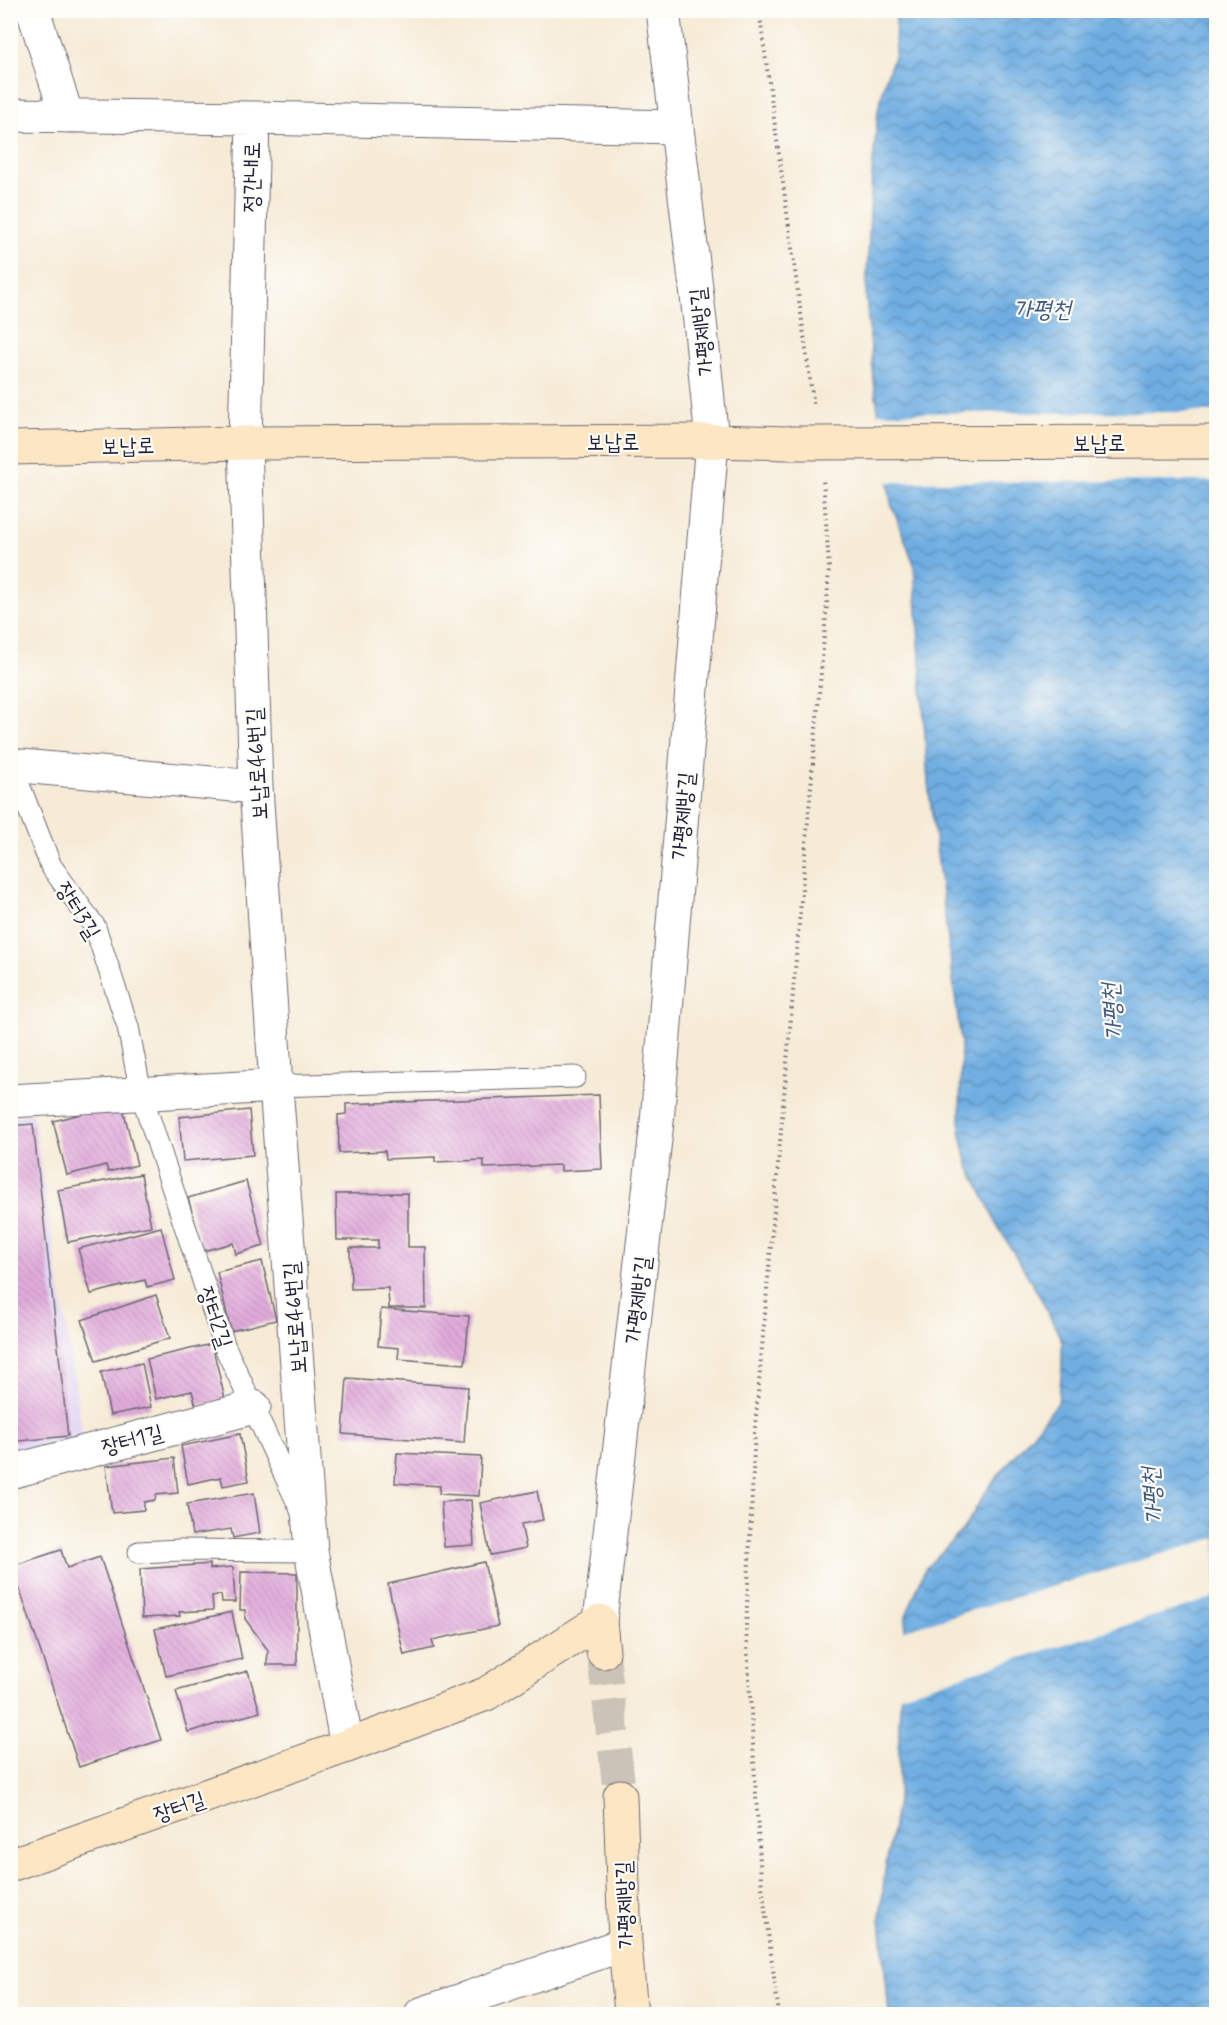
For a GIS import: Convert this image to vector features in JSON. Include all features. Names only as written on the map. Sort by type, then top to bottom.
[{"type":"street","points":[[33,10],[67,116]]},
{"type":"street","name":"가평제방길","points":[[347,1746],[486,1694],[601,1636],[657,1122],[712,441],[663,10]]},
{"type":"street","name":"정간내로","points":[[10,115],[253,118],[245,443]]},
{"type":"street","points":[[253,118],[677,127]]},
{"type":"street","name":"보납로","points":[[10,448],[245,443],[1216,442]]},
{"type":"street","name":"보납로46번길","points":[[245,443],[256,787],[311,1542],[347,1746]]},
{"type":"street","name":"장터3길","points":[[11,764],[256,787]]},
{"type":"street","points":[[10,1101],[276,1086]]},
{"type":"street","name":"장터1길","points":[[10,1472],[254,1407]]},
{"type":"street","name":"장터길","points":[[10,1865],[347,1746]]},
{"type":"street","name":"가평제방길","points":[[620,1796],[625,1944],[631,2014]]},
{"type":"street","points":[[421,2014],[625,1944]]},
{"type":"lane","name":"장터3길","points":[[11,764],[51,866],[95,927],[128,1027],[141,1094]]},
{"type":"lane","points":[[276,1086],[575,1077]]},
{"type":"lane","name":"장터2길","points":[[141,1094],[225,1347],[254,1407],[311,1542]]},
{"type":"lane","points":[[139,1552],[311,1542]]},
{"type":"path","points":[[759,10],[814,409]]},
{"type":"path","points":[[779,2014],[761,1879],[746,1628],[755,1428],[827,603],[829,567],[821,467]]},
{"type":"shaded area","points":[[33,1114],[83,1436],[11,1454],[11,1116]]},
{"type":"water","name":"가평천","points":[[896,11],[1216,11],[1216,2014],[889,2014],[880,1918],[885,1871],[899,1790],[899,1723],[906,1616],[925,1569],[963,1530],[989,1487],[1058,1403],[1062,1369],[1062,1341],[1038,1293],[997,1225],[967,1162],[960,1130],[961,1042],[928,783],[914,564],[891,503],[874,381],[866,297],[872,173],[878,111],[895,54]]},
{"type":"pier","points":[[1216,412],[1216,481],[885,482],[875,413]]},
{"type":"pier","points":[[1216,1538],[1216,1597],[898,1696],[902,1631]]},
{"type":"building","points":[[599,1095],[602,1169],[561,1171],[561,1165],[484,1168],[484,1160],[435,1162],[435,1157],[386,1159],[385,1151],[339,1153],[338,1115],[346,1114],[346,1104]]},
{"type":"building","points":[[122,1104],[137,1165],[108,1172],[106,1165],[67,1175],[53,1121]]},
{"type":"building","points":[[249,1110],[253,1155],[183,1161],[179,1117]]},
{"type":"building","points":[[33,1124],[68,1436],[10,1442],[10,1126]]},
{"type":"building","points":[[141,1174],[151,1226],[68,1242],[58,1190]]},
{"type":"building","points":[[246,1181],[264,1246],[236,1254],[233,1243],[203,1251],[188,1198]]},
{"type":"building","points":[[408,1193],[408,1247],[425,1247],[426,1308],[389,1308],[388,1288],[351,1289],[350,1248],[378,1248],[378,1240],[337,1240],[336,1194]]},
{"type":"building","points":[[161,1227],[175,1280],[147,1287],[145,1280],[91,1294],[78,1249]]},
{"type":"building","points":[[262,1261],[276,1320],[231,1331],[217,1272]]},
{"type":"building","points":[[156,1295],[170,1338],[96,1361],[82,1320]]},
{"type":"building","points":[[381,1309],[469,1316],[465,1364],[398,1359],[399,1348],[378,1346]]},
{"type":"building","points":[[212,1344],[225,1399],[196,1406],[192,1391],[156,1399],[147,1359]]},
{"type":"building","points":[[142,1363],[151,1407],[110,1415],[101,1372]]},
{"type":"building","points":[[347,1378],[468,1387],[464,1443],[343,1434]]},
{"type":"building","points":[[240,1434],[249,1481],[223,1486],[221,1477],[188,1484],[181,1446]]},
{"type":"building","points":[[397,1453],[481,1457],[479,1496],[439,1494],[440,1486],[395,1483]]},
{"type":"building","points":[[174,1458],[178,1493],[156,1495],[155,1500],[144,1502],[144,1510],[112,1513],[106,1466]]},
{"type":"building","points":[[537,1491],[543,1520],[521,1524],[526,1548],[490,1555],[480,1503]]},
{"type":"building","points":[[254,1493],[260,1533],[233,1538],[231,1529],[192,1535],[187,1504]]},
{"type":"building","points":[[471,1500],[474,1545],[444,1547],[441,1502]]},
{"type":"building","points":[[61,1550],[67,1568],[100,1557],[161,1740],[79,1767],[12,1566]]},
{"type":"building","points":[[484,1562],[498,1626],[432,1640],[434,1648],[404,1655],[388,1584]]},
{"type":"building","points":[[210,1564],[210,1569],[233,1567],[235,1602],[222,1602],[221,1595],[212,1596],[213,1610],[179,1612],[180,1616],[142,1618],[140,1569]]},
{"type":"building","points":[[241,1572],[297,1573],[297,1665],[267,1665],[268,1650],[245,1619],[245,1610],[240,1610]]},
{"type":"building","points":[[232,1612],[242,1659],[166,1676],[155,1629]]},
{"type":"building","points":[[248,1671],[260,1712],[188,1732],[176,1691]]},
{"type":"tunnel","points":[[603,1652],[620,1796]]}]
